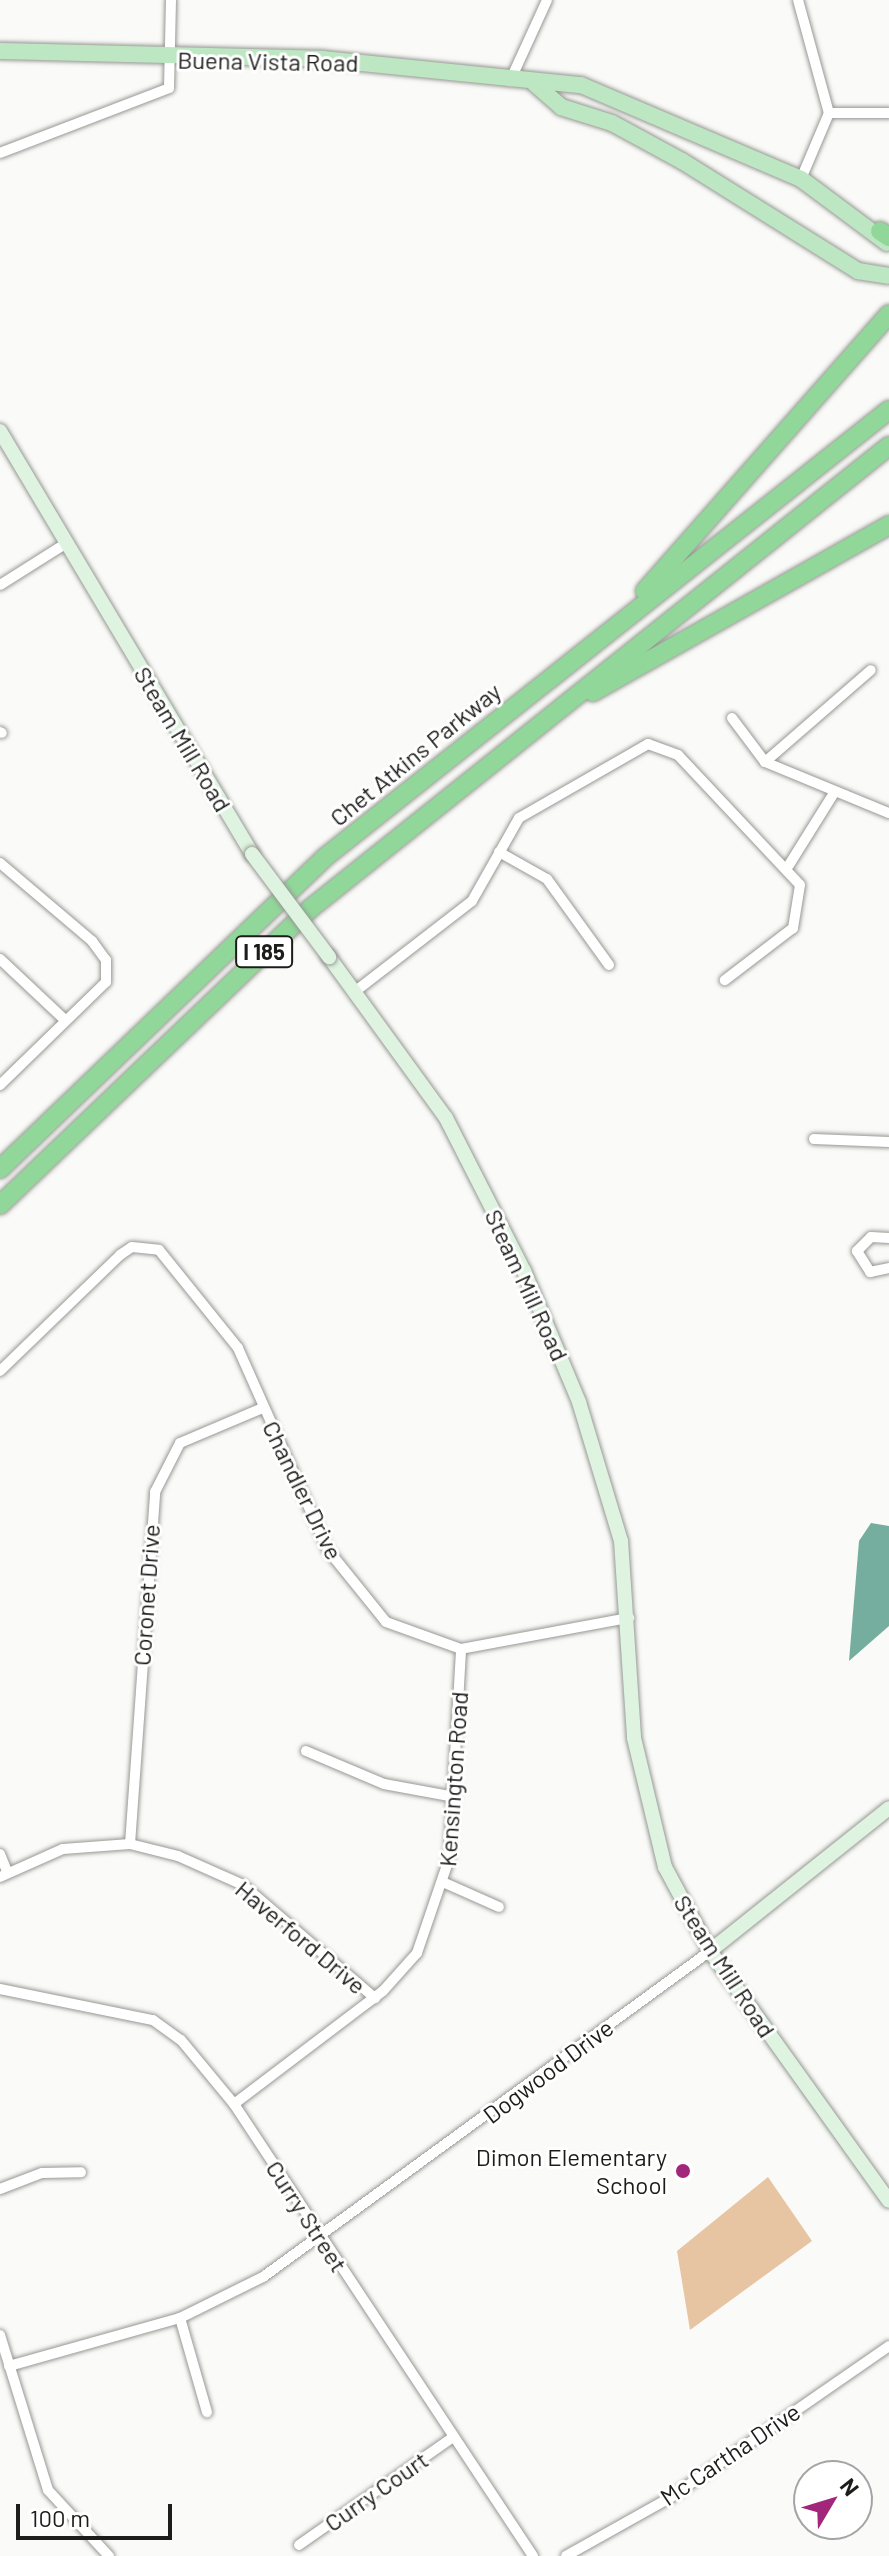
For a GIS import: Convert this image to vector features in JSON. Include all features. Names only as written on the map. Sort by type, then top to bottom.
[{"type":"highway","points":[[511,708],[650,586],[889,314]]},
{"type":"highway","name":"Chet Atkins Parkway","points":[[0,1169],[324,858],[889,410]]},
{"type":"highway","name":"I 185","points":[[0,1205],[311,908],[889,446]]},
{"type":"highway","points":[[546,719],[889,525]]},
{"type":"main road","name":"Buena Vista Road","points":[[0,51],[169,59],[353,61],[535,84],[581,85],[801,179],[886,238]]},
{"type":"main road","points":[[535,84],[561,107],[612,123],[682,161],[858,271],[889,276]]},
{"type":"street","points":[[0,153],[169,88],[171,0]]},
{"type":"street","points":[[510,81],[547,0]]},
{"type":"street","points":[[798,0],[829,113],[801,179]]},
{"type":"street","points":[[829,113],[889,113]]},
{"type":"street","name":"Steam Mill Road","points":[[0,431],[252,854],[357,990],[442,1112],[555,1338],[617,1526],[631,1618],[643,1792],[665,1867],[710,1951],[889,2201]]},
{"type":"street","points":[[0,585],[65,544]]},
{"type":"street","points":[[765,762],[871,670]]},
{"type":"street","points":[[732,718],[765,762],[834,793],[889,813]]},
{"type":"street","points":[[357,990],[472,901],[519,818],[648,744],[678,755],[789,865],[800,885],[793,928],[725,980]]},
{"type":"street","points":[[789,865],[834,793]]},
{"type":"street","points":[[499,852],[547,879],[609,965]]},
{"type":"street","points":[[0,863],[106,960],[106,982],[64,1019],[0,1085]]},
{"type":"street","points":[[0,959],[64,1019]]},
{"type":"street","points":[[814,1139],[889,1142]]},
{"type":"street","points":[[889,1238],[871,1237],[857,1251],[870,1272],[889,1268]]},
{"type":"street","name":"Chandler Drive","points":[[0,1371],[132,1247],[159,1250],[238,1348],[317,1530],[360,1597],[386,1622],[461,1649],[574,1634],[631,1618]]},
{"type":"street","name":"Coronet Drive","points":[[130,1844],[149,1529],[163,1467],[180,1443],[263,1408]]},
{"type":"street","name":"Kensington Road","points":[[234,2104],[375,1998],[417,1953],[445,1883],[455,1797],[461,1649]]},
{"type":"street","points":[[306,1751],[384,1784],[455,1797]]},
{"type":"street","name":"Dogwood Drive","points":[[9,2366],[180,2318],[263,2277],[710,1951],[889,1808]]},
{"type":"street","name":"Haverford Drive","points":[[3,1873],[63,1849],[130,1844],[243,1885],[375,1998]]},
{"type":"street","points":[[0,1854],[3,1873]]},
{"type":"street","points":[[445,1883],[499,1907]]},
{"type":"street","name":"Curry Street","points":[[0,1989],[153,2020],[181,2040],[234,2104],[452,2438],[533,2556]]},
{"type":"street","points":[[0,2189],[42,2173],[81,2172]]},
{"type":"street","points":[[180,2318],[207,2412]]},
{"type":"street","points":[[0,2335],[48,2490],[109,2556]]},
{"type":"street","name":"Mc Cartha Drive","points":[[566,2556],[671,2497],[889,2346]]},
{"type":"street","name":"Curry Court","points":[[299,2545],[452,2438]]},
{"type":"shaded area","points":[[871,1523],[889,1526],[889,1626],[849,1661],[859,1541]]},
{"type":"shaded area","points":[[768,2177],[812,2241],[690,2330],[677,2251]]},
{"type":"place","name":"Dimon Elementary School","points":[[683,2171]]}]
